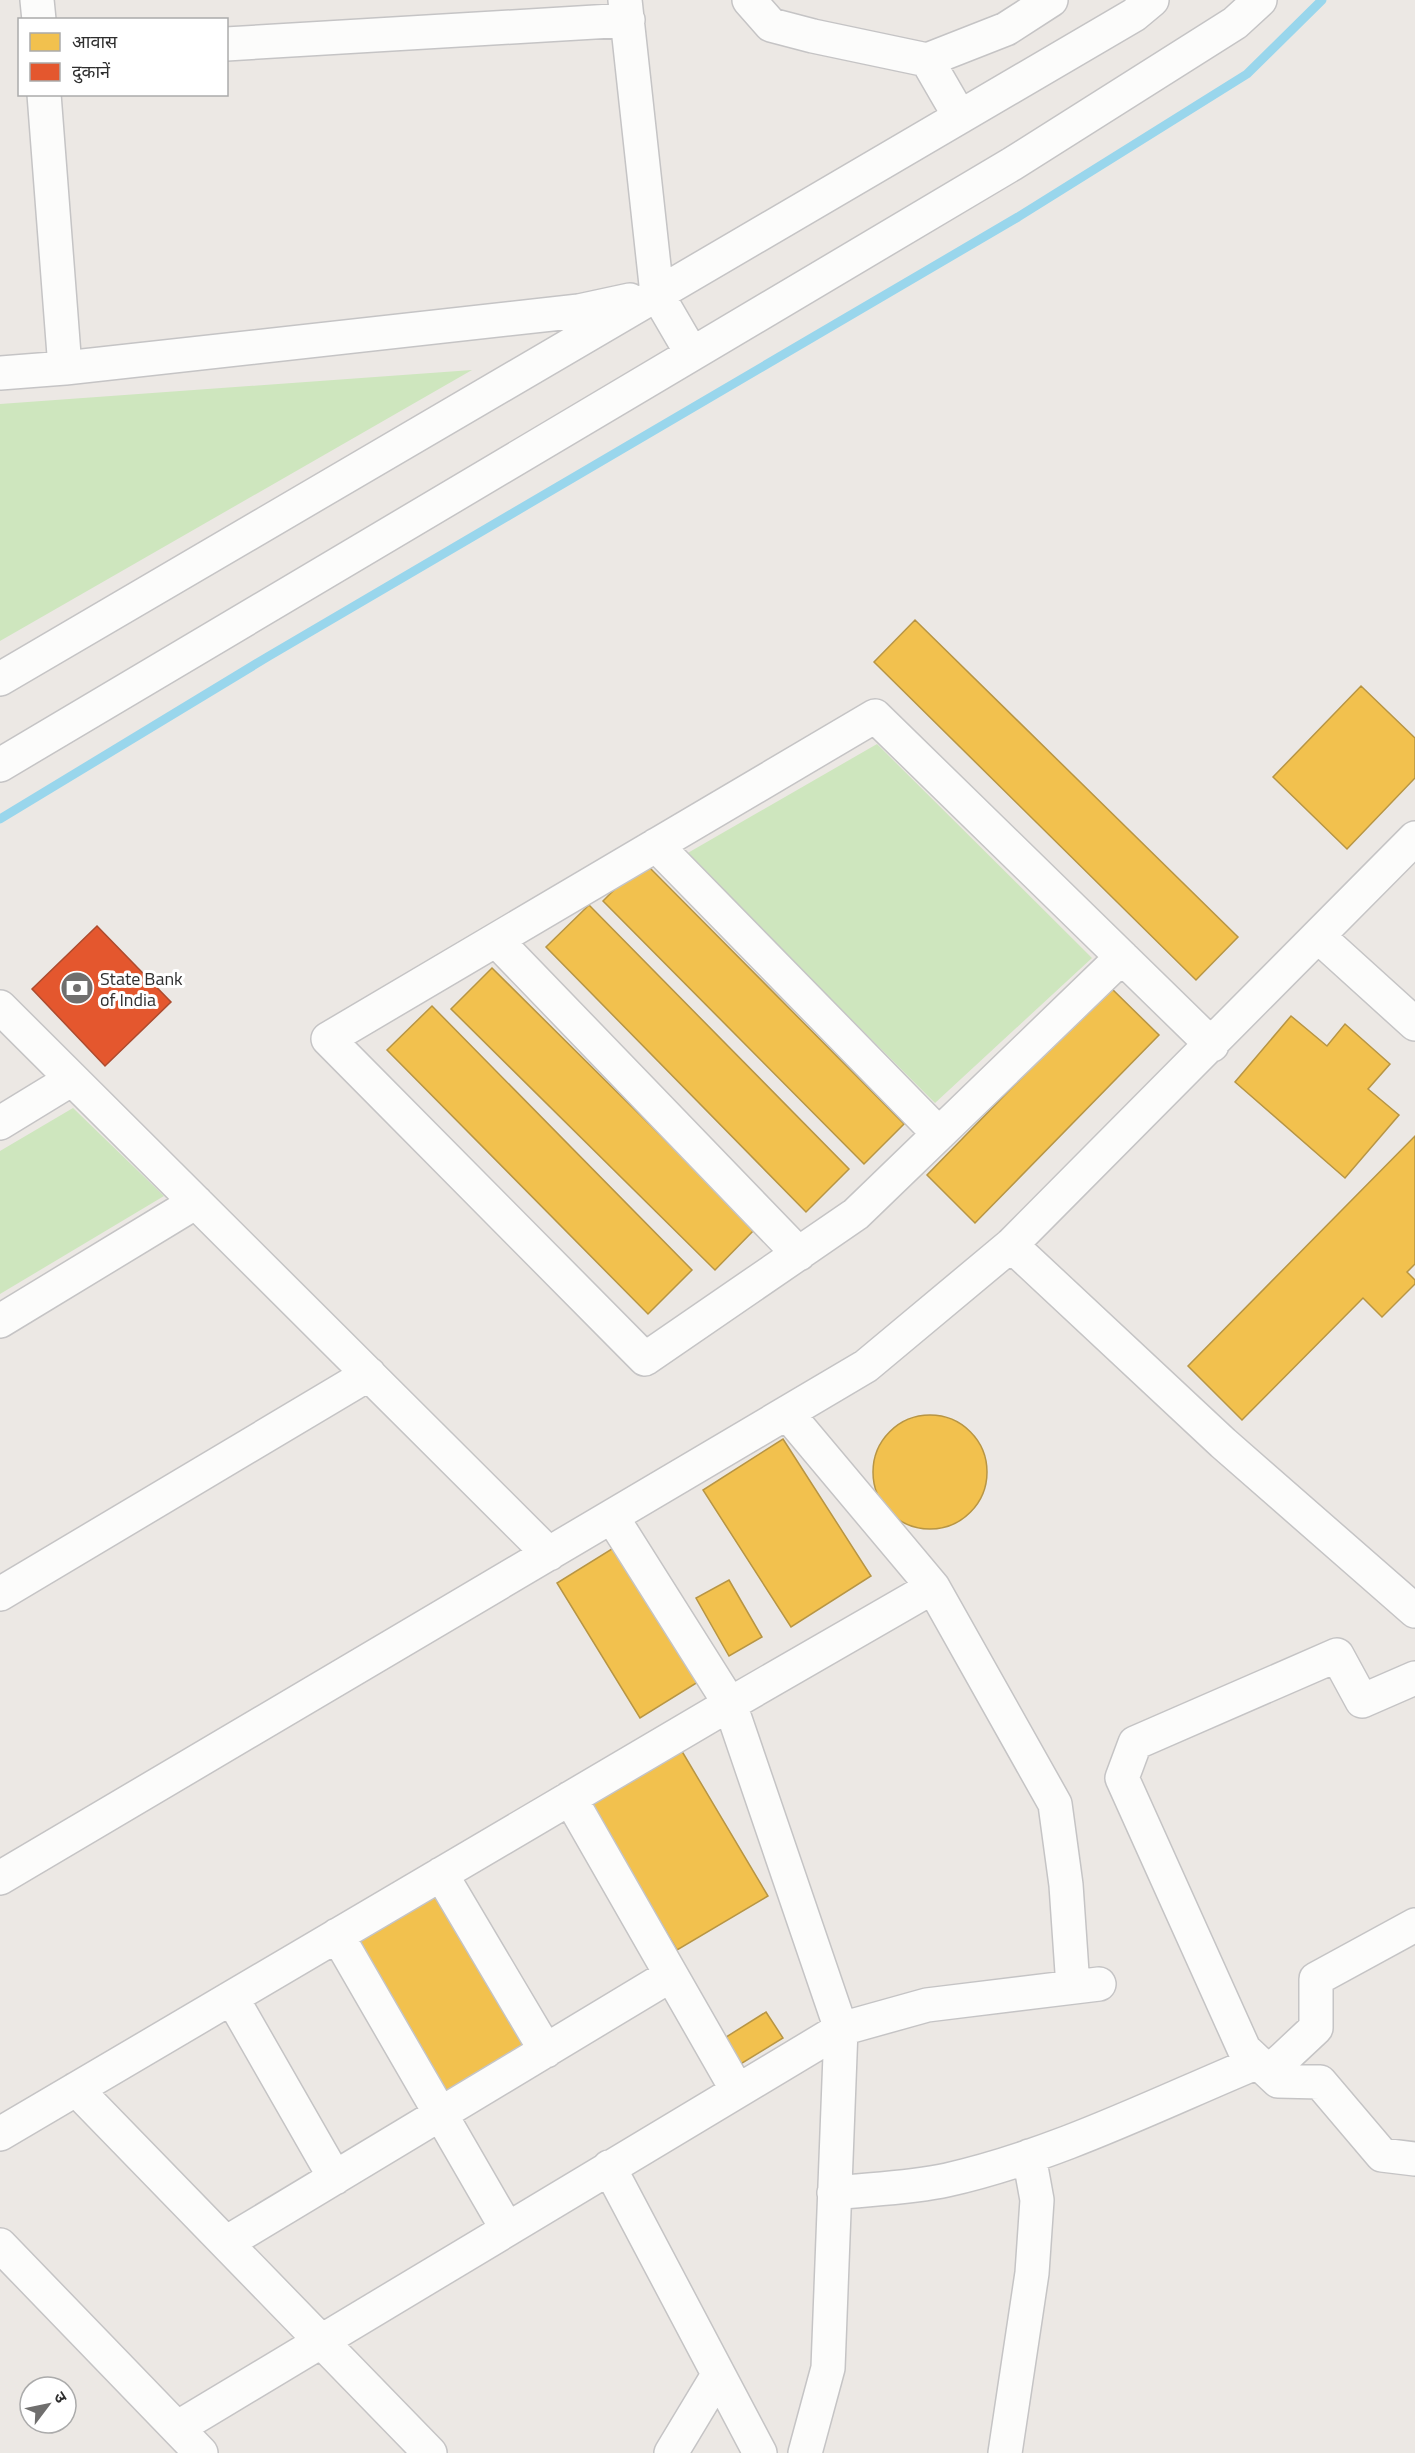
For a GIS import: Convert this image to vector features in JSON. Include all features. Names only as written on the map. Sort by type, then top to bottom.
[{"type":"street","points":[[37,0],[39,18]]},
{"type":"street","points":[[749,0],[771,25],[927,60],[1006,29],[1051,0]]},
{"type":"street","points":[[0,679],[1134,15],[1152,0]]},
{"type":"street","points":[[0,765],[1012,165],[1235,23],[1260,0]]},
{"type":"street","points":[[228,44],[627,10],[657,294],[692,354]]},
{"type":"street","points":[[927,60],[960,117]]},
{"type":"street","points":[[44,96],[65,368]]},
{"type":"street","points":[[0,373],[65,368],[579,311],[657,294]]},
{"type":"street","points":[[1122,957],[856,1214],[645,1359],[328,1039],[875,716],[1122,957],[1212,1045]]},
{"type":"street","points":[[0,1878],[866,1366],[1011,1245],[1415,838]]},
{"type":"street","points":[[657,845],[939,1134]]},
{"type":"street","points":[[1319,937],[1415,1024]]},
{"type":"street","points":[[496,940],[799,1254]]},
{"type":"street","points":[[0,1007],[549,1554]]},
{"type":"street","points":[[0,1123],[72,1079]]},
{"type":"street","points":[[0,1320],[196,1202]]},
{"type":"street","points":[[1011,1245],[1223,1443],[1415,1611]]},
{"type":"street","points":[[0,1594],[369,1374]]},
{"type":"street","points":[[177,2428],[841,2029],[927,2006],[1086,1986],[1066,1885],[1055,1804],[933,1587],[787,1413]]},
{"type":"street","points":[[612,1517],[730,1704],[841,2029],[828,2368],[805,2453]]},
{"type":"street","points":[[0,2134],[933,1587]]},
{"type":"street","points":[[1415,1678],[1362,1701],[1337,1655],[1135,1743],[1122,1778],[1244,2049],[1278,2081],[1320,2082],[1382,2155],[1415,2159]]},
{"type":"street","points":[[570,1798],[738,2090]]},
{"type":"street","points":[[441,1874],[546,2051]]},
{"type":"street","points":[[834,2193],[944,2181],[1029,2156],[1263,2067],[1316,2028],[1316,1978],[1415,1925]]},
{"type":"street","points":[[337,1935],[507,2229]]},
{"type":"street","points":[[226,2243],[671,1975]]},
{"type":"street","points":[[232,1998],[335,2178]]},
{"type":"street","points":[[76,2089],[430,2453]]},
{"type":"street","points":[[1005,2453],[1032,2273],[1038,2200],[1029,2156]]},
{"type":"street","points":[[609,2167],[760,2453]]},
{"type":"street","points":[[0,2245],[201,2453]]},
{"type":"street","points":[[671,2453],[718,2375]]},
{"type":"green space","points":[[472,370],[0,641],[0,404]]},
{"type":"green space","points":[[877,744],[1092,958],[935,1103],[686,854]]},
{"type":"green space","points":[[73,1108],[164,1196],[0,1294],[0,1151]]},
{"type":"building: आवास","points":[[915,620],[1238,937],[1196,980],[874,662]]},
{"type":"building: आवास","points":[[1361,686],[1415,738],[1415,778],[1347,849],[1273,777]]},
{"type":"building: आवास","points":[[643,861],[904,1124],[864,1164],[603,901]]},
{"type":"building: आवास","points":[[589,905],[849,1169],[806,1212],[546,947]]},
{"type":"building: आवास","points":[[492,968],[755,1229],[715,1270],[451,1009]]},
{"type":"building: आवास","points":[[1110,987],[1159,1035],[975,1223],[927,1175]]},
{"type":"building: आवास","points":[[432,1006],[692,1270],[648,1314],[387,1050]]},
{"type":"building: आवास","points":[[1291,1016],[1327,1046],[1345,1024],[1390,1064],[1368,1089],[1399,1115],[1345,1178],[1235,1082]]},
{"type":"building: आवास","points":[[1415,1136],[1415,1264],[1407,1272],[1415,1280],[1415,1284],[1382,1317],[1363,1298],[1242,1420],[1188,1366]]},
{"type":"building: आवास","points":[[930,1415],[952,1419],[971,1431],[983,1450],[987,1472],[983,1494],[971,1513],[952,1525],[930,1529],[908,1525],[889,1513],[877,1494],[873,1472],[877,1450],[889,1431],[908,1419]]},
{"type":"building: आवास","points":[[783,1439],[871,1576],[791,1627],[703,1490]]},
{"type":"building: आवास","points":[[615,1547],[698,1682],[640,1718],[557,1583]]},
{"type":"building: आवास","points":[[729,1580],[762,1637],[729,1656],[696,1598]]},
{"type":"building: आवास","points":[[680,1748],[768,1896],[677,1950],[589,1803]]},
{"type":"building: आवास","points":[[440,1887],[533,2044],[448,2095],[355,1938]]},
{"type":"building: आवास","points":[[766,2012],[783,2038],[739,2065],[723,2039]]},
{"type":"building: दुकानें","points":[[97,926],[171,1002],[105,1066],[32,989]]},
{"type":"waterway","points":[[0,819],[269,656],[1018,217],[1247,74],[1322,0]]},
{"type":"place","name":"State Bank of India","points":[[77,988]]}]
